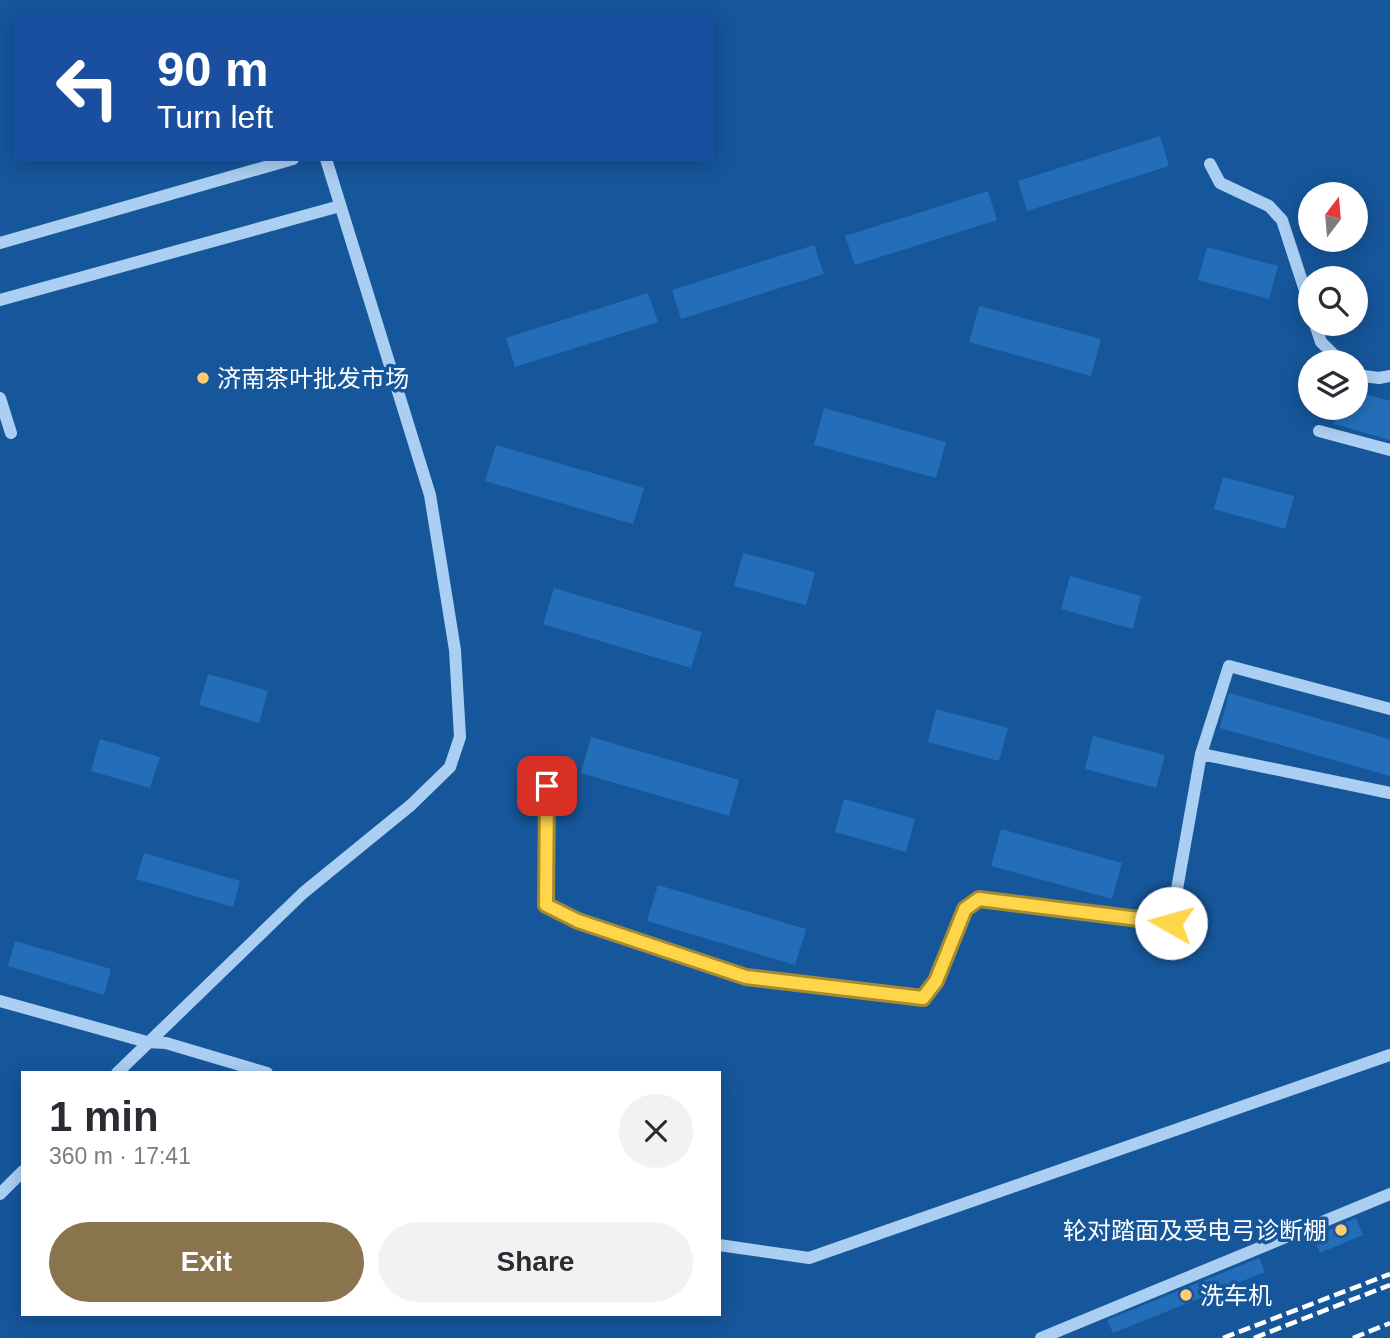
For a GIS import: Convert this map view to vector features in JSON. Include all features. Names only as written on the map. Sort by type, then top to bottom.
[{"type":"street","points":[[0,243],[286,161]]},
{"type":"street","points":[[119,1071],[303,893],[411,805],[450,767],[460,737],[455,650],[430,495],[327,161]]},
{"type":"street","points":[[1210,164],[1220,183],[1269,206],[1282,220],[1298,269]]},
{"type":"street","points":[[0,300],[340,206]]},
{"type":"street","points":[[1319,336],[1329,350]]},
{"type":"street","points":[[1368,377],[1390,376]]},
{"type":"street","points":[[0,398],[11,433]]},
{"type":"street","points":[[1320,431],[1390,450]]},
{"type":"street","points":[[547,786],[546,905],[578,921],[746,977],[923,998],[936,981],[965,909],[979,899],[1171,923],[1201,754],[1229,666],[1390,709]]},
{"type":"street","points":[[1201,754],[1390,793]]},
{"type":"street","points":[[0,1001],[147,1042],[166,1043],[260,1071]]},
{"type":"street","points":[[721,1245],[810,1258],[1390,1055]]},
{"type":"street","points":[[0,1194],[21,1173]]},
{"type":"street","points":[[1041,1338],[1390,1194]]},
{"type":"building","points":[[1160,136],[1169,166],[1027,211],[1018,181]]},
{"type":"building","points":[[988,191],[997,220],[855,265],[845,236]]},
{"type":"building","points":[[814,245],[824,274],[681,319],[672,290]]},
{"type":"building","points":[[1207,247],[1278,266],[1269,299],[1198,280]]},
{"type":"building","points":[[648,293],[658,322],[515,367],[506,338]]},
{"type":"building","points":[[979,306],[1101,339],[1091,376],[969,342]]},
{"type":"building","points":[[1368,395],[1390,401],[1390,440],[1334,424],[1335,420],[1368,420]]},
{"type":"building","points":[[824,408],[946,442],[936,478],[814,445]]},
{"type":"building","points":[[496,445],[644,488],[633,524],[485,481]]},
{"type":"building","points":[[1223,477],[1294,496],[1285,529],[1214,509]]},
{"type":"building","points":[[743,553],[815,572],[806,605],[734,586]]},
{"type":"building","points":[[1070,576],[1141,596],[1133,629],[1061,609]]},
{"type":"building","points":[[554,588],[702,632],[691,668],[543,624]]},
{"type":"building","points":[[208,674],[268,691],[259,723],[199,705]]},
{"type":"building","points":[[1229,693],[1390,739],[1390,776],[1220,728]]},
{"type":"building","points":[[936,709],[1008,728],[999,761],[928,742]]},
{"type":"building","points":[[1093,736],[1165,755],[1156,788],[1085,769]]},
{"type":"building","points":[[591,737],[739,780],[729,816],[581,773]]},
{"type":"building","points":[[100,739],[160,757],[150,788],[91,771]]},
{"type":"building","points":[[844,799],[915,819],[906,852],[835,832]]},
{"type":"building","points":[[1001,829],[1122,863],[1112,899],[991,866]]},
{"type":"building","points":[[144,853],[240,881],[233,907],[136,879]]},
{"type":"building","points":[[658,885],[806,929],[795,965],[647,921]]},
{"type":"building","points":[[15,941],[111,969],[104,995],[8,966]]},
{"type":"building","name":"轮对踏面及受电弓诊断棚","points":[[1356,1218],[1363,1235],[1320,1253],[1313,1237]]},
{"type":"building","name":"洗车机","points":[[1259,1258],[1265,1272],[1113,1333],[1107,1320]]},
{"type":"railway","points":[[1223,1338],[1390,1274]]},
{"type":"railway","points":[[1254,1338],[1390,1285]]},
{"type":"railway","points":[[1353,1338],[1390,1323]]},
{"type":"place","name":"济南茶叶批发市场","points":[[203,378]]},
{"type":"place","name":"轮对踏面及受电弓诊断棚","points":[[1341,1230]]},
{"type":"place","name":"洗车机","points":[[1186,1295]]},
{"type":"route","points":[[547,786],[546,905],[578,921],[746,977],[923,998],[936,981],[965,909],[979,899],[1171,923]]}]
